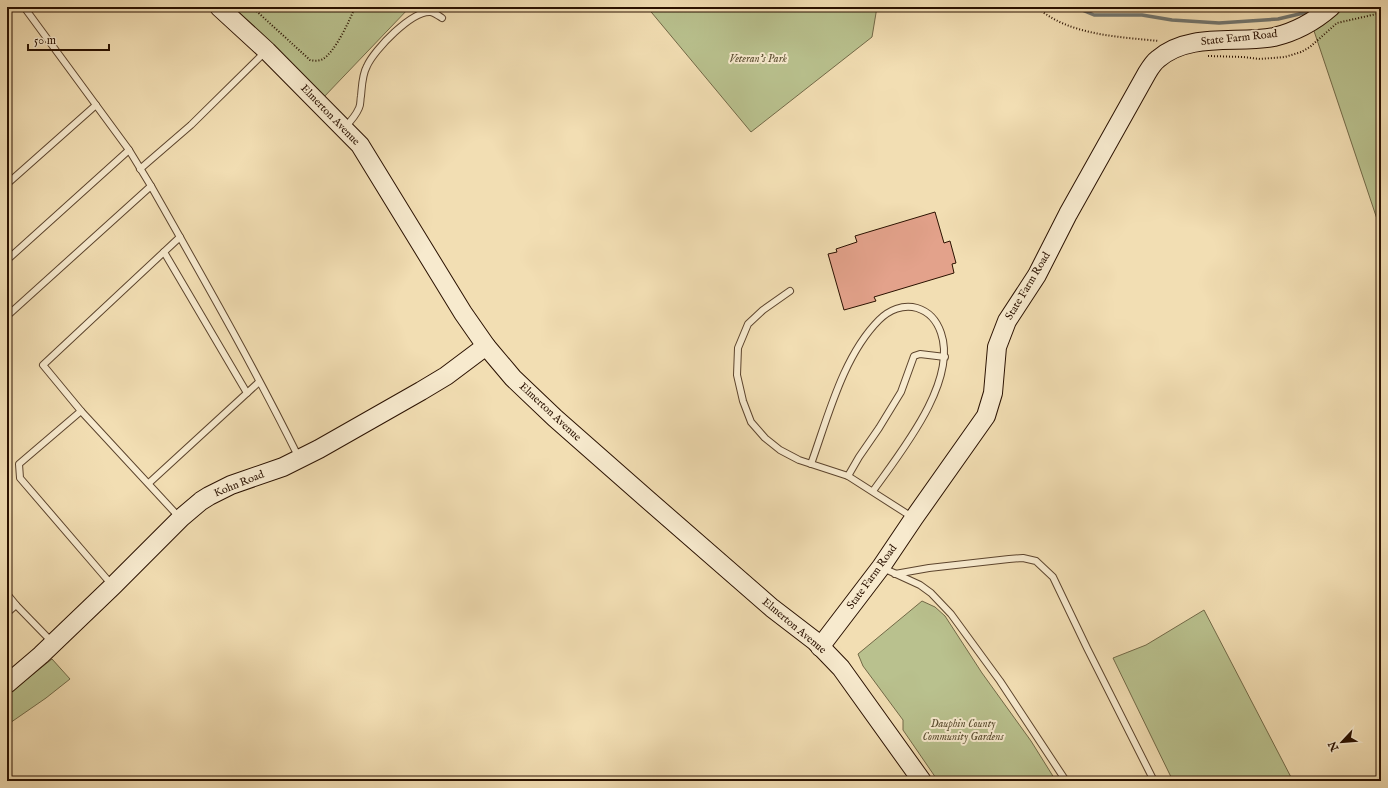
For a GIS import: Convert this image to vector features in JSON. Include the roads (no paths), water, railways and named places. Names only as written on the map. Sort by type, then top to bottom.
[{"type":"street","name":"Elmerton Avenue","points":[[219,7],[266,51],[360,145],[463,313],[486,346],[513,378],[555,418],[728,570],[772,608],[815,641],[841,668],[922,781]]},
{"type":"street","name":"State Farm Road","points":[[820,647],[888,570],[914,518],[986,416],[993,393],[997,347],[1007,321],[1037,275],[1068,214],[1147,73],[1158,59],[1173,49],[1187,44],[1274,37],[1294,31],[1327,11]]},
{"type":"street","name":"Kohn Road","points":[[7,684],[53,643],[181,518],[201,501],[231,485],[283,467],[299,459],[446,376],[486,346]]},
{"type":"lane","points":[[24,7],[130,150],[180,237],[299,459]]},
{"type":"lane","points":[[344,128],[351,121],[360,107],[363,76],[366,66],[373,54],[401,26],[415,17],[432,12],[442,18]]},
{"type":"lane","points":[[140,169],[191,125],[266,51]]},
{"type":"lane","points":[[7,184],[96,105]]},
{"type":"lane","points":[[7,260],[130,150]]},
{"type":"lane","points":[[7,316],[151,186]]},
{"type":"lane","points":[[180,237],[44,365],[81,411],[181,518]]},
{"type":"lane","points":[[164,252],[247,393]]},
{"type":"lane","points":[[790,291],[763,310],[748,324],[738,348],[737,375],[750,422],[765,438],[780,450],[799,460],[848,476],[914,518]]},
{"type":"lane","points":[[811,464],[845,371],[866,335],[889,311],[899,308],[916,308],[930,313],[939,326],[944,343],[945,357],[939,384],[924,415],[873,491]]},
{"type":"lane","points":[[848,476],[859,457],[880,428],[901,392],[914,356],[920,354],[945,357]]},
{"type":"lane","points":[[149,483],[259,382]]},
{"type":"lane","points":[[81,411],[19,464],[20,478],[113,586]]},
{"type":"lane","points":[[888,570],[929,568],[1023,558],[1036,561],[1053,577],[1154,781]]},
{"type":"lane","points":[[888,570],[920,585],[931,593],[951,614],[1000,681],[1066,781]]},
{"type":"lane","points":[[7,594],[53,643]]},
{"type":"lane","points":[[7,613],[16,604]]},
{"type":"waterway","points":[[1075,7],[1094,15],[1142,15],[1172,20],[1219,23],[1278,19],[1312,11]]},
{"type":"park label","name":"Veteran's Park","points":[[758,59]]},
{"type":"park label","name":"Dauphin County Community Gardens","points":[[963,730]]}]
